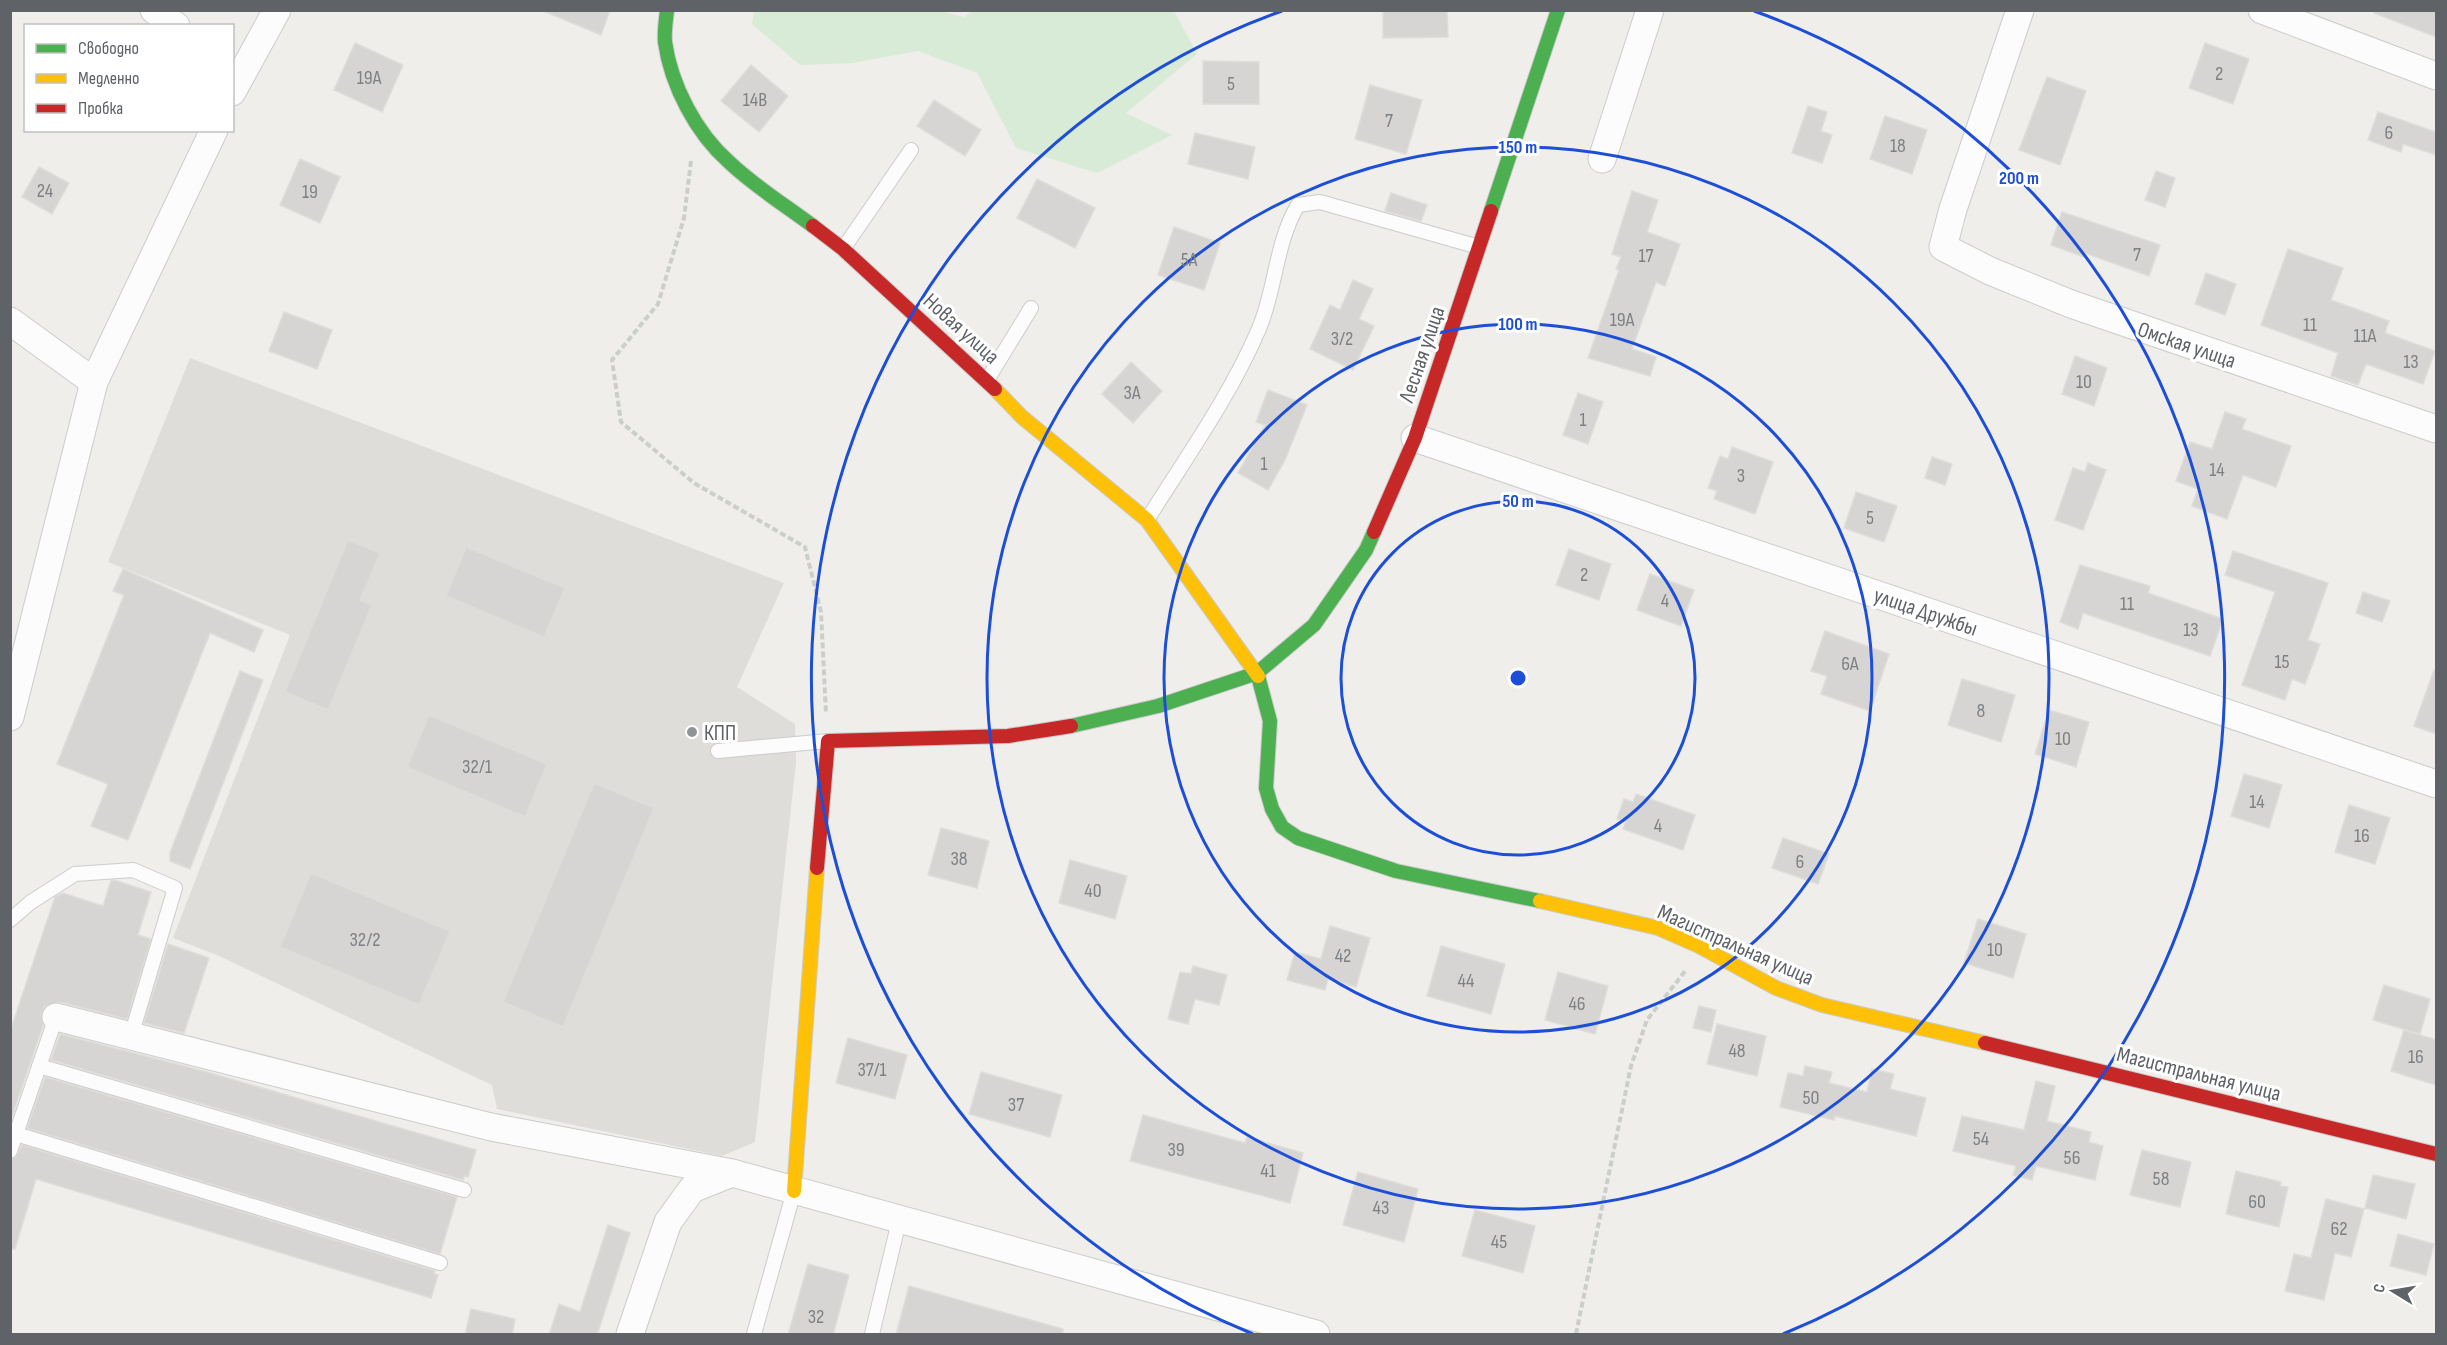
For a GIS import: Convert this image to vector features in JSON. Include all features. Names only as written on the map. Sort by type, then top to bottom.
[{"type":"street","points":[[154,10],[173,24]]},
{"type":"street","points":[[236,76],[277,10]]},
{"type":"street","name":"Новая улица","points":[[667,10],[664,41],[672,70],[696,121],[728,162],[843,249],[987,380],[1022,417],[1147,520],[1257,673]]},
{"type":"street","name":"Лесная улица","points":[[1257,673],[1314,625],[1366,550],[1414,438],[1480,248],[1558,10]]},
{"type":"street","points":[[1602,159],[1650,10]]},
{"type":"street","name":"Омская улица","points":[[2020,10],[1953,209],[1943,247],[1990,271],[2071,304],[2436,429]]},
{"type":"street","points":[[2262,10],[2436,76]]},
{"type":"street","points":[[10,717],[94,382],[213,132]]},
{"type":"street","points":[[10,321],[94,382]]},
{"type":"street","name":"улица Дружбы","points":[[1414,438],[2436,784]]},
{"type":"street","points":[[794,1191],[813,896],[828,741],[1008,735],[1053,729],[1158,706],[1257,673]]},
{"type":"street","name":"Магистральная улица","points":[[1257,673],[1265,695],[1270,721],[1266,788],[1272,809],[1282,827],[1298,838],[1396,871],[1587,910],[1658,928],[1699,946],[1776,988],[1822,1005],[2170,1087],[2436,1154]]},
{"type":"street","points":[[56,1017],[491,1127],[732,1173],[1316,1335]]},
{"type":"street","points":[[630,1335],[668,1221],[692,1189],[732,1173]]},
{"type":"lane","points":[[843,249],[911,150]]},
{"type":"lane","points":[[1147,520],[1238,372],[1259,329],[1271,291],[1287,223],[1298,205],[1320,202],[1480,248]]},
{"type":"lane","points":[[987,380],[1031,308]]},
{"type":"lane","points":[[718,751],[828,741]]},
{"type":"lane","points":[[10,920],[31,902],[75,874],[133,870],[175,888],[131,1036]]},
{"type":"lane","points":[[10,1152],[56,1017]]},
{"type":"lane","points":[[39,1066],[464,1190]]},
{"type":"lane","points":[[16,1134],[440,1263]]},
{"type":"lane","points":[[754,1335],[794,1191]]},
{"type":"lane","points":[[872,1335],[899,1221]]},
{"type":"path","points":[[696,121],[684,218],[658,304],[612,360],[621,422],[694,483],[805,547],[820,612],[828,741]]},
{"type":"path","points":[[1576,1335],[1631,1066],[1647,1020],[1676,986],[1699,946]]},
{"type":"shaded area","points":[[190,358],[784,583],[737,687],[795,724],[796,762],[755,1142],[722,1156],[497,1109],[492,1085],[217,955],[173,938],[290,635],[108,562]]},
{"type":"green space","points":[[754,10],[937,10],[964,17],[974,10],[1174,11],[1197,54],[1126,113],[1172,135],[1097,173],[1016,148],[977,73],[918,51],[852,63],[800,65],[752,24]]},
{"type":"building","points":[[541,10],[610,10],[601,35]]},
{"type":"building","points":[[1383,10],[1447,10],[1448,37],[1383,38]]},
{"type":"building","points":[[2374,10],[2436,10],[2436,37],[2374,13]]},
{"type":"building","points":[[355,43],[403,65],[382,112],[334,90]]},
{"type":"building","points":[[2205,43],[2249,59],[2233,104],[2189,88]]},
{"type":"building","points":[[1203,61],[1259,62],[1259,104],[1203,104]]},
{"type":"building","points":[[751,65],[788,96],[759,132],[721,101]]},
{"type":"building","points":[[2047,77],[2086,91],[2060,165],[2019,150]]},
{"type":"building","points":[[1370,85],[1422,100],[1406,154],[1355,139]]},
{"type":"building","points":[[934,100],[981,130],[965,156],[917,126]]},
{"type":"building","points":[[1808,106],[1827,112],[1821,131],[1832,135],[1822,163],[1792,153]]},
{"type":"building","points":[[2378,112],[2436,132],[2436,155],[2403,144],[2401,152],[2368,140]]},
{"type":"building","points":[[1885,116],[1927,130],[1912,174],[1870,159]]},
{"type":"building","points":[[1195,133],[1255,147],[1248,179],[1188,164]]},
{"type":"building","points":[[300,159],[340,177],[320,223],[280,205]]},
{"type":"building","points":[[39,167],[69,183],[52,214],[22,197]]},
{"type":"building","points":[[2156,171],[2175,178],[2165,207],[2145,200]]},
{"type":"building","points":[[1037,179],[1095,208],[1075,248],[1017,218]]},
{"type":"building","points":[[1632,191],[1658,200],[1647,232],[1680,244],[1665,286],[1656,282],[1632,349],[1656,357],[1650,376],[1588,358],[1619,270],[1616,269],[1621,257],[1612,254]]},
{"type":"building","points":[[1391,193],[1427,205],[1421,221],[1385,211]]},
{"type":"building","points":[[2062,212],[2160,245],[2149,276],[2085,253],[2084,257],[2051,245]]},
{"type":"building","points":[[1174,227],[1220,243],[1204,290],[1158,275]]},
{"type":"building","points":[[2288,249],[2343,268],[2331,300],[2389,321],[2385,333],[2435,351],[2423,384],[2366,364],[2358,385],[2331,376],[2338,353],[2261,325]]},
{"type":"building","points":[[2206,273],[2236,284],[2225,315],[2195,304]]},
{"type":"building","points":[[1353,280],[1373,289],[1359,319],[1374,326],[1353,370],[1310,349],[1330,305],[1340,310]]},
{"type":"building","points":[[284,312],[332,330],[317,369],[269,351]]},
{"type":"building","points":[[2075,356],[2107,368],[2094,406],[2062,394]]},
{"type":"building","points":[[1131,362],[1162,391],[1133,423],[1102,394]]},
{"type":"building","points":[[1268,390],[1307,405],[1285,460],[1268,490],[1238,473],[1265,425],[1256,422]]},
{"type":"building","points":[[1578,393],[1603,402],[1588,444],[1563,435]]},
{"type":"building","points":[[2225,412],[2246,419],[2242,429],[2291,446],[2276,487],[2243,475],[2227,519],[2192,506],[2198,489],[2176,481],[2190,442],[2212,449]]},
{"type":"building","points":[[1732,447],[1773,462],[1755,514],[1714,499],[1717,491],[1708,488],[1720,456],[1728,459]]},
{"type":"building","points":[[1932,457],[1952,464],[1945,485],[1925,478]]},
{"type":"building","points":[[2088,463],[2106,470],[2083,530],[2055,520],[2073,468],[2085,472]]},
{"type":"building","points":[[1856,492],[1897,506],[1884,542],[1844,528]]},
{"type":"building","points":[[348,540],[380,553],[360,600],[372,605],[328,710],[285,692]]},
{"type":"building","points":[[466,547],[565,588],[544,637],[446,596]]},
{"type":"building","points":[[1569,549],[1611,564],[1599,600],[1556,585]]},
{"type":"building","points":[[2233,551],[2328,583],[2308,640],[2320,644],[2305,684],[2292,679],[2285,700],[2242,685],[2275,592],[2225,575]]},
{"type":"building","points":[[2080,565],[2150,586],[2148,593],[2223,619],[2210,656],[2083,613],[2078,629],[2060,622]]},
{"type":"building","points":[[123,569],[263,630],[254,652],[210,633],[128,840],[91,826],[108,784],[57,764],[124,595],[113,591]]},
{"type":"building","points":[[1650,574],[1694,590],[1681,626],[1637,610]]},
{"type":"building","points":[[2363,592],[2390,601],[2382,622],[2356,613]]},
{"type":"building","points":[[1825,631],[1889,654],[1870,711],[1821,694],[1827,676],[1811,671]]},
{"type":"building","points":[[2434,670],[2436,670],[2436,734],[2414,726]]},
{"type":"building","points":[[240,671],[263,680],[190,869],[170,861],[170,853]]},
{"type":"building","points":[[1962,679],[2015,695],[2001,742],[1948,725]]},
{"type":"building","points":[[2049,710],[2089,722],[2076,767],[2035,754]]},
{"type":"building","points":[[429,715],[547,764],[525,817],[407,767]]},
{"type":"building","points":[[2244,774],[2282,785],[2269,828],[2231,816]]},
{"type":"building","points":[[594,783],[654,808],[563,1027],[503,1002]]},
{"type":"building","points":[[1636,794],[1695,815],[1683,850],[1623,829],[1626,822],[1617,819],[1624,799],[1633,802]]},
{"type":"building","points":[[2349,805],[2390,818],[2375,864],[2335,852]]},
{"type":"building","points":[[941,828],[989,841],[977,888],[928,875]]},
{"type":"building","points":[[1783,838],[1829,854],[1818,884],[1772,868]]},
{"type":"building","points":[[1070,860],[1127,876],[1115,919],[1059,903]]},
{"type":"building","points":[[311,873],[450,931],[419,1005],[280,947]]},
{"type":"building","points":[[111,881],[151,892],[138,935],[151,939],[127,1019],[60,1002],[45,1006],[41,1014],[43,1026],[10,1122],[10,1032],[55,897],[63,893],[103,906]]},
{"type":"building","points":[[1978,919],[2026,934],[2013,978],[1964,963]]},
{"type":"building","points":[[1330,926],[1370,938],[1356,987],[1328,979],[1325,990],[1287,980],[1295,952],[1321,959]]},
{"type":"building","points":[[168,944],[209,958],[184,1033],[144,1023]]},
{"type":"building","points":[[1441,946],[1505,964],[1491,1014],[1427,996]]},
{"type":"building","points":[[1193,966],[1227,975],[1219,1005],[1195,999],[1188,1024],[1168,1019],[1180,972],[1191,974]]},
{"type":"building","points":[[1558,972],[1608,986],[1595,1034],[1545,1020]]},
{"type":"building","points":[[2384,985],[2430,999],[2420,1034],[2373,1020]]},
{"type":"building","points":[[1699,1006],[1716,1010],[1711,1032],[1693,1028]]},
{"type":"building","points":[[1717,1024],[1766,1036],[1757,1076],[1707,1064]]},
{"type":"building","points":[[2404,1030],[2436,1040],[2436,1085],[2391,1071]]},
{"type":"building","points":[[60,1034],[200,1070],[476,1150],[468,1177],[464,1176],[463,1180],[51,1060]]},
{"type":"building","points":[[848,1038],[907,1055],[895,1099],[836,1083]]},
{"type":"building","points":[[1805,1066],[1832,1072],[1829,1083],[1867,1092],[1872,1069],[1894,1074],[1890,1089],[1926,1098],[1916,1136],[1835,1116],[1834,1120],[1780,1107],[1788,1073],[1803,1076]]},
{"type":"building","points":[[981,1072],[1062,1095],[1050,1137],[969,1114]]},
{"type":"building","points":[[45,1077],[457,1197],[440,1254],[27,1128]]},
{"type":"building","points":[[2036,1081],[2055,1086],[2047,1121],[2091,1132],[2089,1142],[2103,1146],[2095,1180],[2036,1166],[2032,1180],[2013,1175],[2016,1166],[1953,1151],[1962,1116],[2024,1130]]},
{"type":"building","points":[[1143,1115],[1245,1143],[1247,1137],[1303,1153],[1290,1203],[1130,1161]]},
{"type":"building","points":[[22,1145],[435,1271],[434,1274],[438,1275],[431,1298],[36,1179],[15,1249],[10,1249],[10,1160],[16,1157]]},
{"type":"building","points":[[2142,1150],[2191,1162],[2180,1207],[2130,1195]]},
{"type":"building","points":[[2236,1171],[2281,1182],[2280,1186],[2288,1187],[2279,1227],[2226,1214]]},
{"type":"building","points":[[1358,1172],[1418,1189],[1404,1242],[1343,1225]]},
{"type":"building","points":[[2373,1175],[2415,1184],[2406,1219],[2365,1208]]},
{"type":"building","points":[[2326,1199],[2364,1209],[2351,1257],[2335,1253],[2324,1300],[2285,1291],[2294,1254],[2311,1258]]},
{"type":"building","points":[[1475,1210],[1535,1226],[1523,1273],[1462,1256]]},
{"type":"building","points":[[608,1225],[630,1233],[597,1335],[549,1335],[559,1304],[580,1312]]},
{"type":"building","points":[[2398,1234],[2434,1244],[2426,1275],[2390,1266]]},
{"type":"building","points":[[808,1264],[849,1275],[833,1335],[788,1335]]},
{"type":"building","points":[[909,1286],[1063,1329],[1062,1335],[896,1335]]},
{"type":"building","points":[[471,1309],[515,1319],[512,1335],[465,1335]]},
{"type":"traffic: fast","points":[[667,10],[665,38],[668,58],[679,91],[696,123],[717,150],[739,171],[813,226]]},
{"type":"traffic: fast","points":[[1491,211],[1558,10]]},
{"type":"traffic: fast","points":[[1071,726],[1158,706],[1257,673],[1314,625],[1366,550],[1374,532]]},
{"type":"traffic: fast","points":[[1258,676],[1270,721],[1266,788],[1272,809],[1282,827],[1298,838],[1396,871],[1540,901]]},
{"type":"traffic: slow","points":[[995,389],[1022,417],[1147,520],[1258,676]]},
{"type":"traffic: slow","points":[[794,1191],[817,868]]},
{"type":"traffic: slow","points":[[1540,901],[1658,928],[1699,946],[1776,988],[1822,1005],[1985,1043]]},
{"type":"traffic: jam","points":[[1374,532],[1415,438],[1491,211]]},
{"type":"traffic: jam","points":[[813,226],[843,249],[995,389]]},
{"type":"traffic: jam","points":[[817,868],[828,741],[1008,736],[1071,726]]},
{"type":"traffic: jam","points":[[1985,1043],[2436,1154]]},
{"type":"place","name":"КПП","points":[[692,732]]}]
